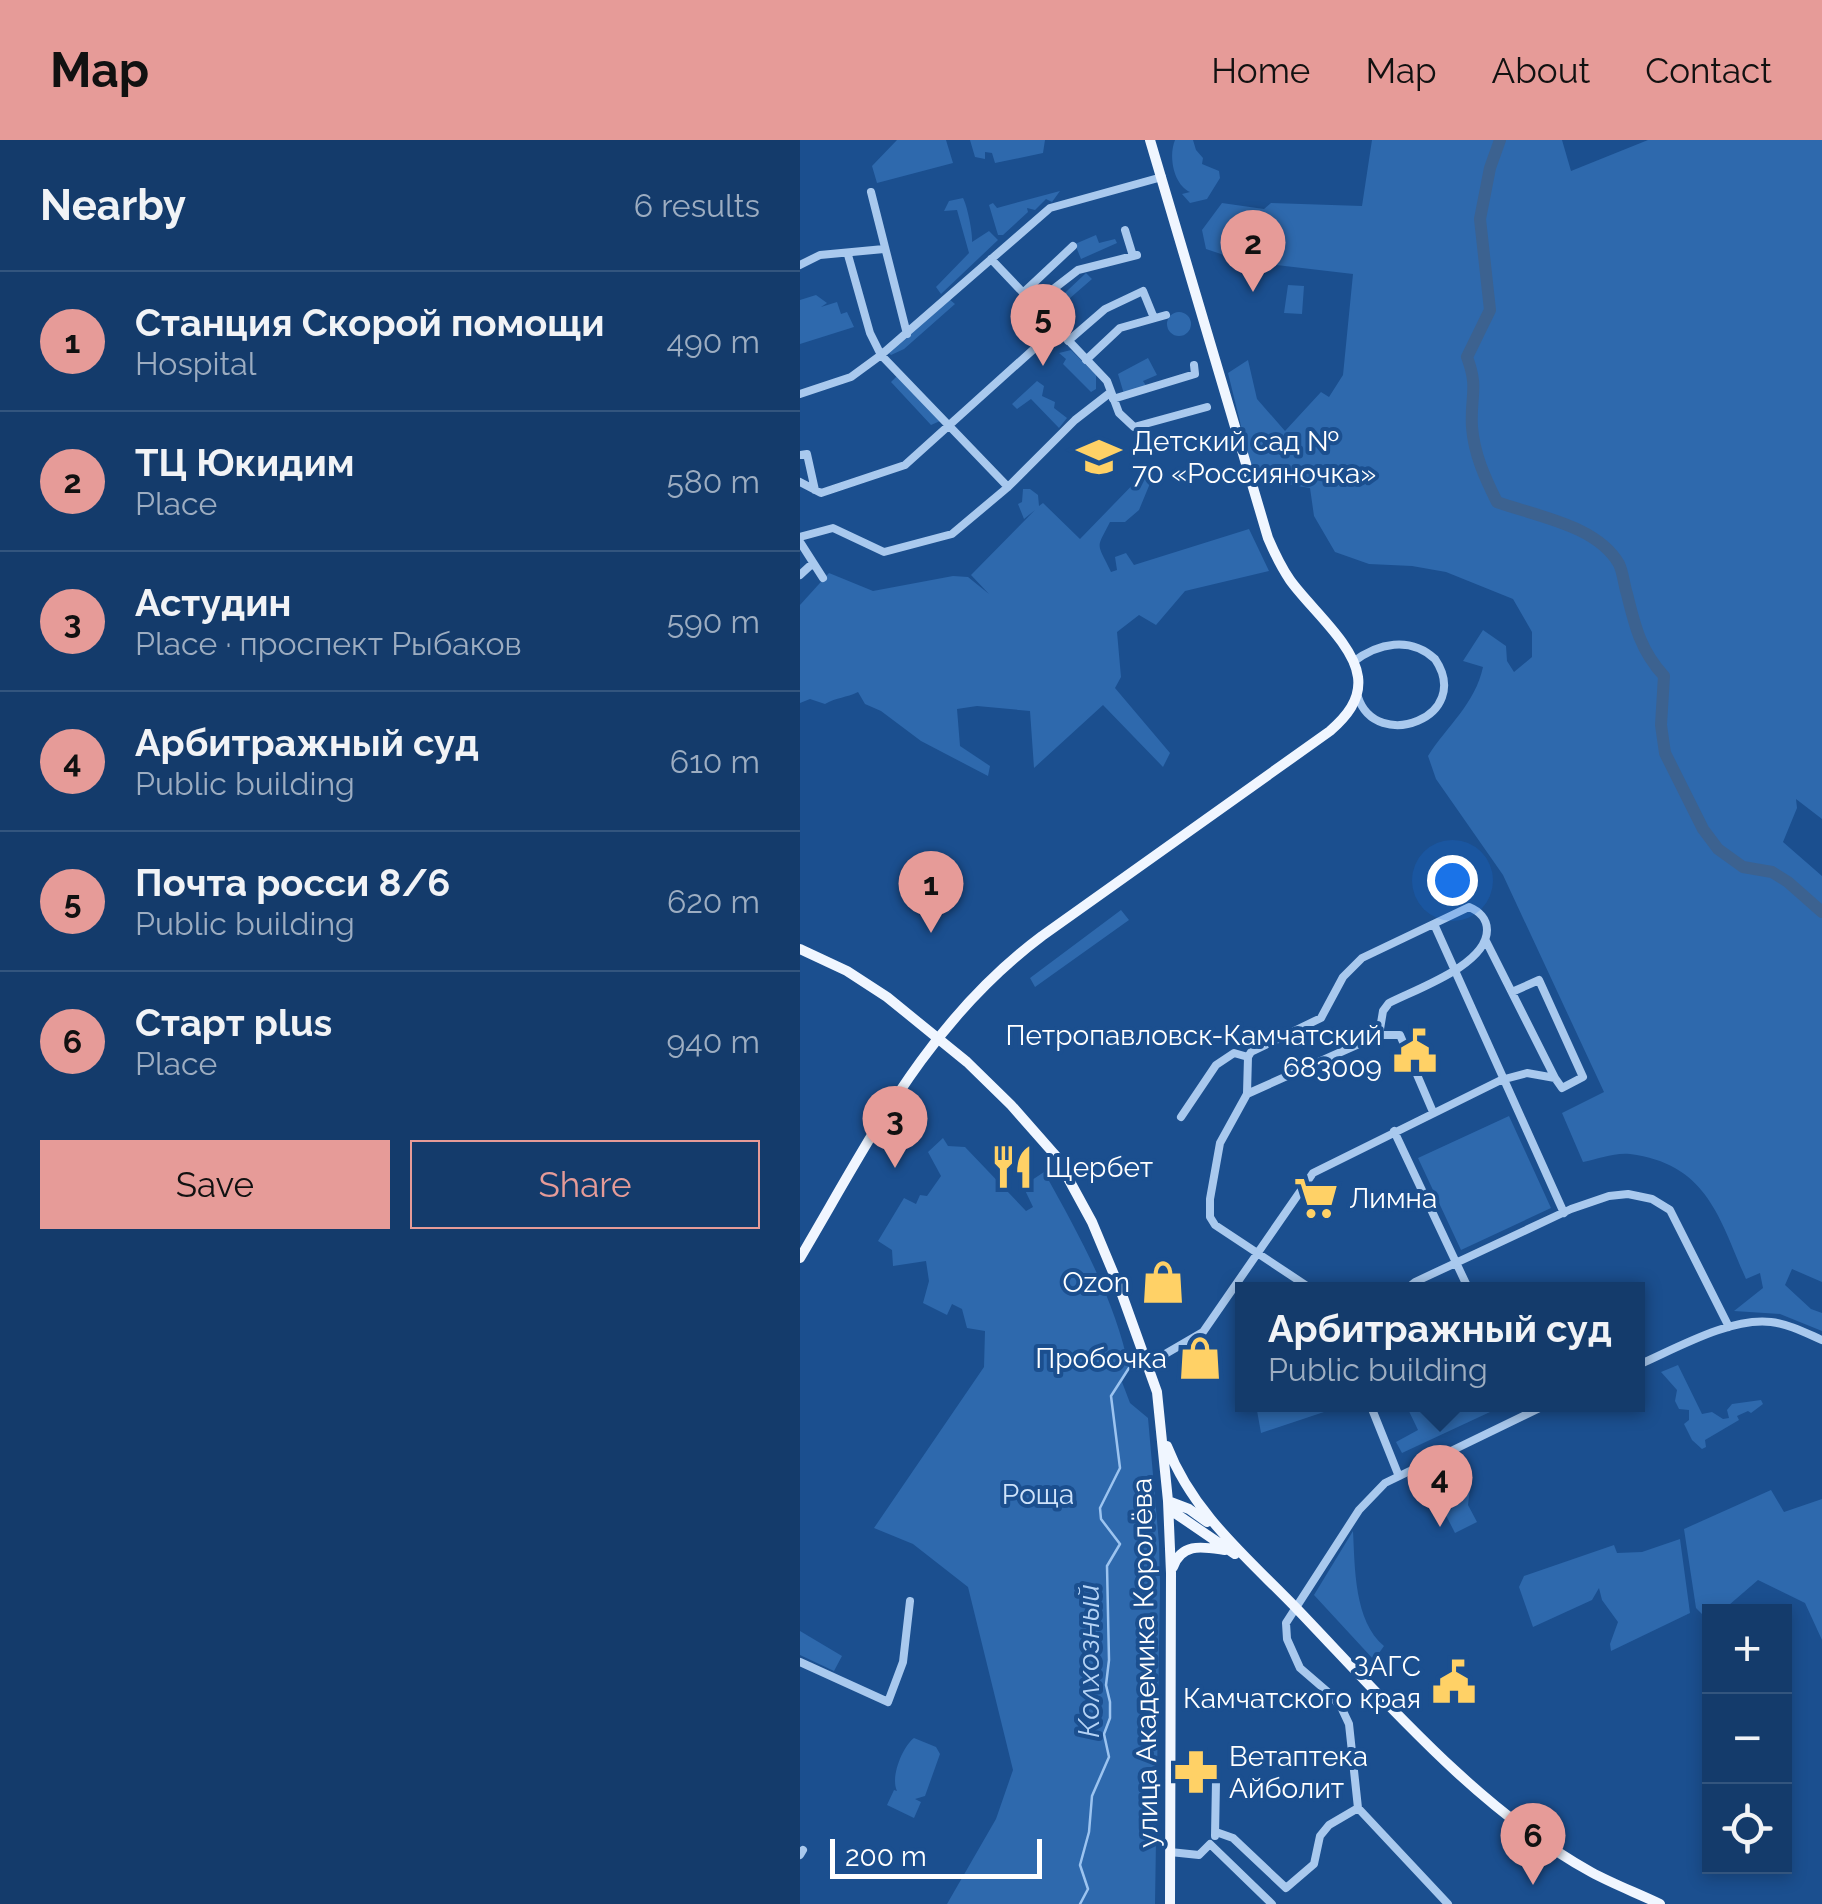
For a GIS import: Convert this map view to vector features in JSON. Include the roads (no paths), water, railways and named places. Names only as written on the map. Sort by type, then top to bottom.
[{"type":"main road","points":[[800,1258],[875,1126],[938,1037],[1006,964],[1330,731],[1350,709],[1357,693],[1353,662],[1291,581],[1268,538],[1150,140]]},
{"type":"main road","name":"улица Академика Королёва","points":[[800,948],[847,971],[938,1037],[1011,1105],[1056,1156],[1092,1222],[1148,1364],[1162,1436],[1172,1573],[1170,1904]]},
{"type":"main road","points":[[1162,1436],[1183,1485],[1227,1539],[1406,1723],[1503,1810],[1592,1872],[1660,1904]]},
{"type":"main road","points":[[1169,1505],[1189,1509],[1227,1539]]},
{"type":"main road","points":[[1169,1505],[1252,1566]]},
{"type":"main road","points":[[1172,1573],[1174,1562],[1186,1549],[1200,1546],[1230,1551]]},
{"type":"street","points":[[800,394],[852,377],[907,334],[1050,208],[1162,177]]},
{"type":"street","points":[[871,192],[907,334]]},
{"type":"street","points":[[1034,304],[1078,270],[1135,255],[1125,230]]},
{"type":"street","points":[[1024,292],[1073,246]]},
{"type":"street","points":[[800,265],[820,255],[884,249]]},
{"type":"street","points":[[848,255],[870,333],[881,355],[1008,487]]},
{"type":"street","points":[[991,259],[1107,381],[1119,413],[1134,427],[1207,407]]},
{"type":"street","points":[[1068,342],[1105,309],[1144,291],[1154,318]]},
{"type":"street","points":[[1086,360],[1120,328],[1166,314]]},
{"type":"street","points":[[800,482],[821,493],[905,464],[1056,329]]},
{"type":"street","points":[[823,578],[800,539],[833,528],[884,552],[952,534],[1008,487],[1075,420],[1112,395],[1195,374],[1194,365]]},
{"type":"street","points":[[800,455],[807,454],[816,490]]},
{"type":"street","points":[[800,574],[814,563]]},
{"type":"street","points":[[1353,662],[1378,648],[1406,644],[1436,659],[1444,682],[1435,710],[1406,724],[1385,723],[1370,717],[1360,705],[1357,693]]},
{"type":"street","points":[[1300,1282],[1216,1226],[1210,1217],[1220,1142],[1247,1094],[1248,1058],[1251,1052],[1322,1018],[1343,978],[1362,958],[1469,908],[1477,910],[1487,924],[1486,941],[1478,954],[1455,970],[1389,1002],[1383,1011],[1379,1034]]},
{"type":"street","points":[[1434,924],[1564,1212]]},
{"type":"street","points":[[1486,941],[1555,1078],[1562,1088],[1583,1076],[1539,980],[1512,992]]},
{"type":"street","points":[[1247,1094],[1379,1034],[1400,1035],[1433,1112]]},
{"type":"street","points":[[1181,1118],[1216,1065],[1234,1053],[1248,1058]]},
{"type":"street","points":[[1237,1282],[1313,1172],[1502,1080],[1527,1073],[1555,1078]]},
{"type":"street","points":[[1394,1131],[1465,1282]]},
{"type":"street","points":[[1419,1282],[1564,1212],[1609,1196],[1628,1194],[1652,1199],[1670,1210],[1729,1327]]},
{"type":"street","points":[[1148,1364],[1203,1332],[1235,1285]]},
{"type":"street","points":[[1645,1361],[1729,1327],[1770,1322],[1822,1340]]},
{"type":"street","points":[[1373,1412],[1398,1474]]},
{"type":"street","points":[[1448,1904],[1358,1808],[1354,1755],[1342,1708],[1300,1668],[1287,1638],[1286,1623],[1377,1490],[1398,1474],[1530,1412]]},
{"type":"street","points":[[800,1662],[888,1702],[903,1662],[910,1601]]},
{"type":"street","points":[[1170,1852],[1199,1855],[1210,1844],[1216,1832],[1216,1781]]},
{"type":"street","points":[[1216,1832],[1233,1838],[1286,1888],[1314,1864],[1320,1836],[1329,1825],[1358,1808]]},
{"type":"street","points":[[1210,1844],[1272,1904]]},
{"type":"waterway","points":[[1500,140],[1480,219],[1490,310],[1467,357],[1473,385],[1473,437],[1484,475],[1497,502],[1581,531],[1609,551],[1620,567],[1640,638],[1664,676],[1661,725],[1665,753],[1703,829],[1718,849],[1743,867],[1772,872],[1822,912]]},
{"type":"waterway","name":"Колхозный","points":[[1080,1904],[1088,1889],[1080,1865],[1089,1832],[1092,1796],[1109,1757],[1104,1734],[1110,1718],[1106,1685],[1107,1566],[1120,1544],[1101,1519],[1100,1508],[1120,1468],[1111,1396],[1129,1368]]},
{"type":"place","name":"ТЦ Юкидим","points":[[1253,292]]},
{"type":"place","name":"Почта росси 8/6","points":[[1043,366]]},
{"type":"place","name":"Детский сад № 70 «Россияночка»","points":[[1099,457]]},
{"type":"place","name":"Станция Скорой помощи","points":[[931,933]]},
{"type":"place","name":"Петропавловск-Камчатский 683009","points":[[1415,1051]]},
{"type":"place","name":"Щербет","points":[[1012,1167]]},
{"type":"place","name":"Астудин","points":[[895,1168]]},
{"type":"place","name":"Лимна","points":[[1316,1198]]},
{"type":"place","name":"Ozon","points":[[1163,1282]]},
{"type":"place","name":"Пробочка","points":[[1200,1358]]},
{"type":"place","name":"Арбитражный суд","points":[[1440,1527]]},
{"type":"place","name":"ЗАГС Камчатского края","points":[[1454,1682]]},
{"type":"place","name":"Ветаптека Айболит","points":[[1196,1772]]},
{"type":"place","name":"Старт plus","points":[[1533,1885]]},
{"type":"park label","name":"Роща","points":[[1038,1494]]}]
